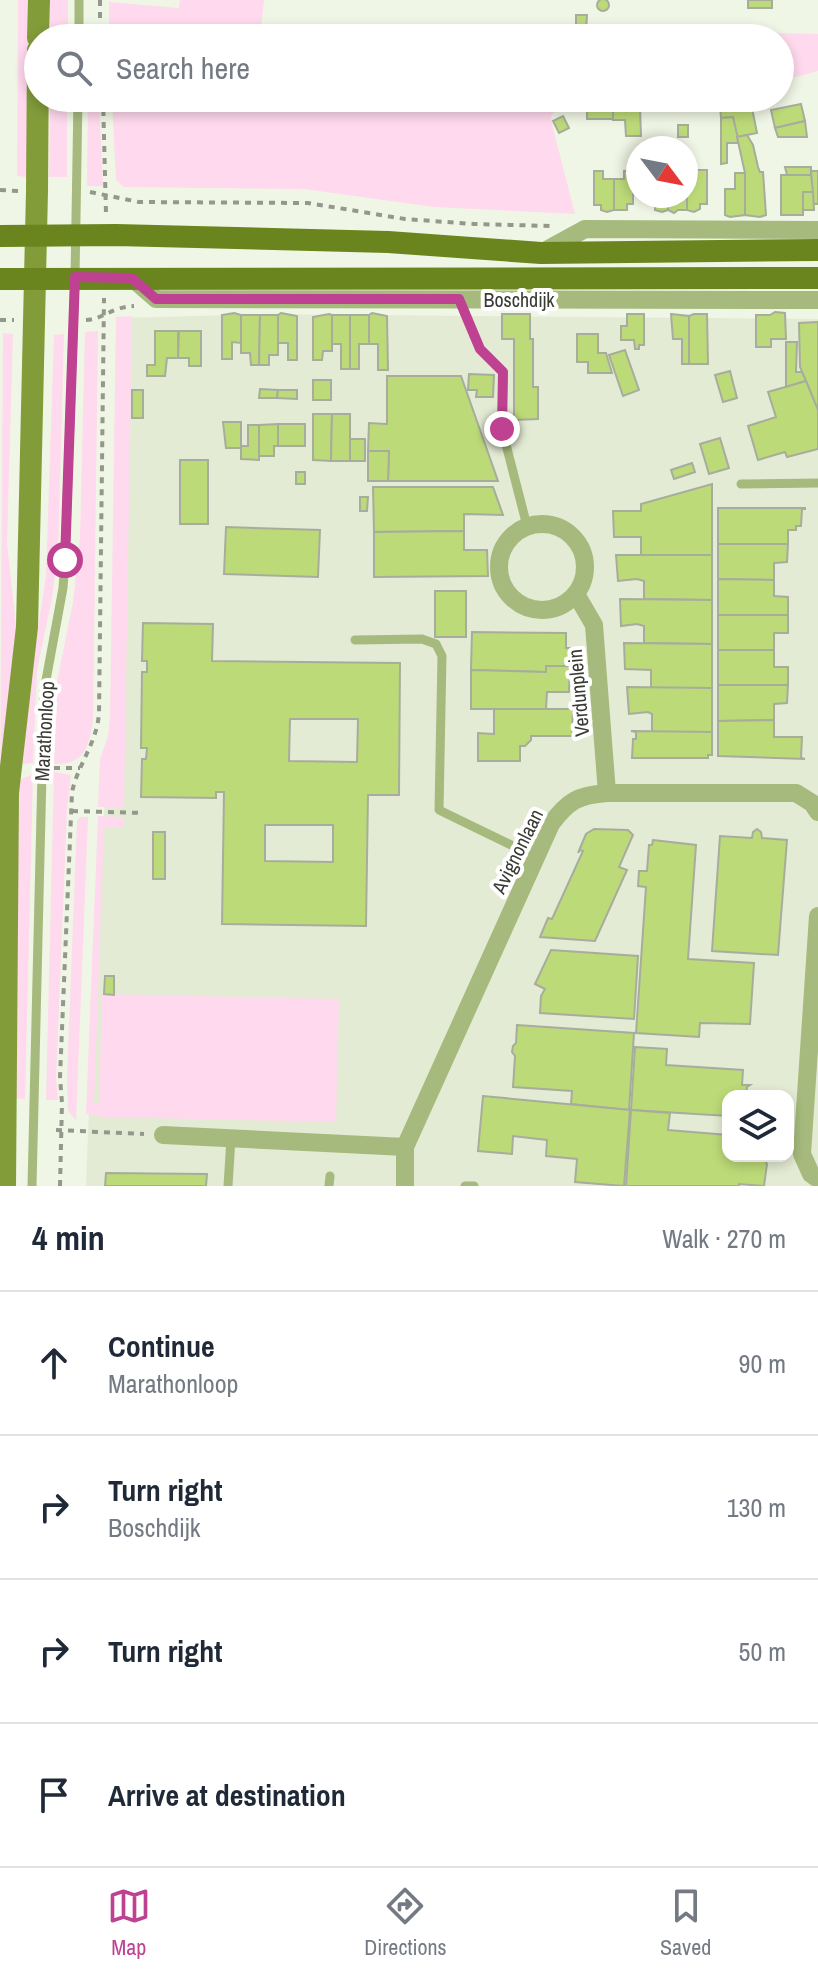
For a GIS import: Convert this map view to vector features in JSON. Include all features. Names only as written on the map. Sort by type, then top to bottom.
[{"type":"main road","points":[[38,24],[39,0]]},
{"type":"main road","name":"Marathonloop","points":[[5,1186],[8,793],[27,627],[38,112]]},
{"type":"main road","points":[[0,236],[388,242],[541,253],[818,250]]},
{"type":"main road","name":"Boschdijk","points":[[0,279],[818,278]]},
{"type":"street","points":[[541,253],[585,229],[818,230]]},
{"type":"street","name":"Boschdijk","points":[[132,278],[156,299],[818,300]]},
{"type":"street","points":[[548,523],[563,528],[578,540],[585,558],[586,573],[576,594],[555,609],[535,610],[513,600],[504,588],[499,572],[499,557],[505,543],[514,533],[527,526],[548,523]]},
{"type":"street","name":"Verdunplein","points":[[576,594],[594,625],[607,793]]},
{"type":"street","name":"Avignonlaan","points":[[405,1186],[405,1147],[551,824],[565,806],[585,794],[607,793],[796,793],[816,803]]},
{"type":"street","points":[[818,916],[802,1154],[811,1174],[818,1179]]},
{"type":"street","points":[[163,1135],[405,1147]]},
{"type":"lane","points":[[79,0],[79,24]]},
{"type":"lane","name":"Marathonloop","points":[[32,1186],[44,691],[63,588],[78,112]]},
{"type":"lane","points":[[459,299],[480,349],[503,372],[502,429],[527,526]]},
{"type":"lane","points":[[741,484],[818,483]]},
{"type":"lane","points":[[355,640],[422,639],[436,644],[442,656],[439,810],[536,857]]},
{"type":"lane","points":[[228,1186],[231,1138]]},
{"type":"lane","points":[[466,1186],[474,1186]]},
{"type":"path","points":[[100,0],[100,24]]},
{"type":"path","points":[[103,112],[106,194]]},
{"type":"path","points":[[0,190],[37,191]]},
{"type":"path","points":[[77,192],[106,194],[139,202],[308,203],[405,219],[585,229]]},
{"type":"path","name":"Marathonloop","points":[[60,1186],[60,1077],[72,811],[75,781],[95,739],[99,713],[103,315]]},
{"type":"path","points":[[72,811],[143,813]]},
{"type":"path","points":[[59,1130],[163,1135]]},
{"type":"shaded area","points":[[18,0],[29,0],[29,24],[24,24],[27,177],[17,176]]},
{"type":"shaded area","points":[[50,0],[68,0],[68,24],[50,24]]},
{"type":"shaded area","points":[[180,0],[264,0],[261,24],[109,24],[109,2],[179,8]]},
{"type":"shaded area","points":[[794,33],[818,34],[818,71],[794,77]]},
{"type":"shaded area","points":[[50,112],[67,112],[67,177],[49,177]]},
{"type":"shaded area","points":[[88,112],[100,112],[103,186],[87,186]]},
{"type":"shaded area","points":[[113,112],[555,112],[551,115],[552,124],[575,214],[434,207],[304,189],[124,187],[116,180]]},
{"type":"shaded area","points":[[263,314],[818,319],[818,1186],[86,1186],[97,897],[110,741],[119,318]]},
{"type":"shaded area","points":[[132,316],[124,807],[98,807],[100,759],[110,719],[116,317]]},
{"type":"shaded area","points":[[98,331],[93,720],[87,746],[78,758],[64,764],[54,764],[57,682],[73,602],[80,538],[85,332]]},
{"type":"shaded area","points":[[3,333],[13,334],[7,543],[17,635],[0,799]]},
{"type":"shaded area","points":[[64,334],[58,552],[37,670],[33,763],[17,765],[46,576],[54,335]]},
{"type":"shaded area","points":[[54,772],[71,775],[56,1079],[58,1100],[46,1100]]},
{"type":"shaded area","points":[[33,774],[25,1099],[11,1098],[15,782]]},
{"type":"shaded area","points":[[98,816],[124,817],[123,828],[104,828],[94,1104],[99,1104],[102,994],[339,999],[336,1122],[99,1117],[86,1114]]},
{"type":"shaded area","points":[[80,817],[88,817],[76,1121],[68,1110],[67,1077],[77,821]]},
{"type":"building","points":[[603,-1],[609,5],[603,11],[597,5]]},
{"type":"building","points":[[748,0],[772,0],[772,8],[748,8]]},
{"type":"building","points":[[576,15],[587,15],[586,24],[576,24]]},
{"type":"building","points":[[801,104],[805,121],[775,128],[771,112],[794,112],[794,105]]},
{"type":"building","points":[[587,112],[613,112],[613,119],[587,119]]},
{"type":"building","points":[[613,112],[640,112],[641,136],[626,136],[625,120],[613,120]]},
{"type":"building","points":[[720,112],[753,112],[757,133],[737,137],[733,117],[721,118]]},
{"type":"building","points":[[563,116],[569,128],[559,133],[553,121]]},
{"type":"building","points":[[733,117],[739,143],[727,143],[727,163],[721,164],[721,118]]},
{"type":"building","points":[[805,121],[807,137],[778,137],[775,128]]},
{"type":"building","points":[[678,125],[688,125],[688,136],[678,136]]},
{"type":"building","points":[[747,135],[760,172],[763,172],[766,215],[760,217],[745,215],[745,173],[737,137]]},
{"type":"building","points":[[785,167],[811,167],[811,175],[787,175]]},
{"type":"building","points":[[698,170],[707,170],[707,204],[700,204],[700,209],[694,212],[687,210],[698,208]]},
{"type":"building","points":[[594,171],[603,171],[603,179],[614,179],[614,210],[607,212],[601,210],[601,205],[594,205]]},
{"type":"building","points":[[624,171],[627,210],[614,210],[614,179],[624,179]]},
{"type":"building","points":[[811,171],[818,171],[818,204],[813,204]]},
{"type":"building","points":[[735,173],[745,173],[745,215],[730,217],[725,215],[725,189],[735,189]]},
{"type":"building","points":[[781,175],[811,175],[813,192],[803,192],[803,215],[781,215]]},
{"type":"building","points":[[803,192],[813,192],[814,210],[803,210]]},
{"type":"building","points":[[668,208],[687,208],[674,213]]},
{"type":"building","points":[[785,313],[786,339],[771,339],[771,347],[756,347],[756,315]]},
{"type":"building","points":[[502,314],[530,314],[533,387],[538,387],[538,419],[514,420],[514,339],[502,339]]},
{"type":"building","points":[[627,314],[644,314],[644,345],[639,345],[639,349],[635,349],[634,340],[621,340],[621,326],[627,326]]},
{"type":"building","points":[[671,314],[689,316],[689,364],[682,364],[682,339],[673,339]]},
{"type":"building","points":[[707,314],[708,364],[689,364],[689,316]]},
{"type":"building","points":[[222,315],[241,315],[241,343],[232,342],[232,359],[222,359]]},
{"type":"building","points":[[241,315],[260,315],[259,365],[251,365],[250,353],[241,353]]},
{"type":"building","points":[[260,315],[278,315],[278,355],[269,355],[269,365],[259,365]]},
{"type":"building","points":[[278,315],[297,316],[297,360],[288,360],[288,343],[278,343]]},
{"type":"building","points":[[332,315],[332,351],[323,351],[322,360],[313,360],[313,317]]},
{"type":"building","points":[[332,315],[350,315],[350,369],[341,369],[341,344],[332,344]]},
{"type":"building","points":[[350,315],[369,315],[369,344],[359,344],[359,369],[350,369]]},
{"type":"building","points":[[369,315],[387,316],[388,370],[378,370],[378,344],[369,344]]},
{"type":"building","points":[[818,322],[818,410],[800,367],[799,323]]},
{"type":"building","points":[[155,331],[178,331],[178,358],[167,358],[165,376],[147,376],[147,365],[155,365]]},
{"type":"building","points":[[179,331],[201,331],[201,366],[189,366],[189,358],[178,358]]},
{"type":"building","points":[[577,334],[598,334],[598,353],[606,353],[612,373],[588,373],[588,362],[577,362]]},
{"type":"building","points":[[786,342],[797,342],[796,372],[802,372],[806,381],[786,387]]},
{"type":"building","points":[[625,350],[639,390],[623,396],[609,355]]},
{"type":"building","points":[[730,371],[737,398],[723,402],[715,375]]},
{"type":"building","points":[[469,374],[494,375],[493,397],[476,397],[477,390],[468,390]]},
{"type":"building","points":[[387,376],[461,376],[498,481],[388,481],[389,451],[368,451],[369,423],[387,424]]},
{"type":"building","points":[[313,380],[331,380],[331,400],[313,400]]},
{"type":"building","points":[[806,381],[818,410],[818,449],[787,457],[785,452],[758,460],[748,426],[776,417],[768,392]]},
{"type":"building","points":[[260,389],[278,390],[277,398],[259,398]]},
{"type":"building","points":[[132,390],[143,390],[143,418],[132,418]]},
{"type":"building","points":[[278,390],[297,390],[297,399],[277,398]]},
{"type":"building","points":[[313,414],[332,414],[331,461],[313,460]]},
{"type":"building","points":[[332,414],[350,414],[350,461],[331,461]]},
{"type":"building","points":[[223,422],[241,422],[241,448],[226,448]]},
{"type":"building","points":[[278,424],[305,424],[305,446],[278,446]]},
{"type":"building","points":[[278,424],[278,446],[274,446],[274,456],[259,456],[259,425]]},
{"type":"building","points":[[248,425],[259,425],[259,460],[241,459],[241,446],[248,446]]},
{"type":"building","points":[[720,438],[729,468],[709,474],[700,444]]},
{"type":"building","points":[[350,439],[365,439],[365,461],[350,461]]},
{"type":"building","points":[[368,451],[389,451],[388,481],[368,481]]},
{"type":"building","points":[[180,460],[208,460],[208,524],[180,524]]},
{"type":"building","points":[[692,463],[695,472],[674,479],[671,470]]},
{"type":"building","points":[[296,472],[305,472],[305,484],[296,484]]},
{"type":"building","points":[[712,484],[712,555],[641,555],[641,537],[614,537],[613,511],[641,511],[641,504]]},
{"type":"building","points":[[373,487],[493,487],[503,515],[464,514],[464,531],[374,532]]},
{"type":"building","points":[[360,497],[368,497],[367,511],[360,511]]},
{"type":"building","points":[[718,508],[805,509],[802,509],[801,526],[788,530],[788,544],[718,544]]},
{"type":"building","points":[[226,527],[320,530],[318,577],[224,574]]},
{"type":"building","points":[[464,531],[464,550],[487,550],[488,576],[374,577],[374,532]]},
{"type":"building","points":[[718,544],[788,544],[787,562],[774,563],[774,580],[718,579]]},
{"type":"building","points":[[616,555],[712,555],[712,600],[644,599],[644,581],[618,581]]},
{"type":"building","points":[[718,579],[774,580],[774,596],[788,597],[788,615],[718,615]]},
{"type":"building","points":[[435,591],[466,591],[466,637],[435,637]]},
{"type":"building","points":[[620,599],[712,600],[712,644],[644,643],[644,626],[621,626]]},
{"type":"building","points":[[718,615],[788,615],[788,633],[774,633],[774,650],[718,650]]},
{"type":"building","points":[[143,623],[213,624],[212,661],[400,663],[399,795],[368,795],[366,926],[222,924],[224,792],[216,792],[216,798],[141,797],[142,759],[146,759],[147,748],[141,748],[142,672],[147,672],[147,661],[142,661]],"holes":[[[290,719],[358,719],[357,762],[289,761]],[[265,825],[333,825],[333,862],[265,861]]]},
{"type":"building","points":[[472,632],[566,633],[570,666],[546,666],[546,672],[471,670]]},
{"type":"building","points":[[624,643],[712,644],[712,688],[651,688],[651,670],[625,669]]},
{"type":"building","points":[[718,650],[774,650],[774,667],[788,667],[788,685],[718,685]]},
{"type":"building","points":[[546,666],[570,666],[569,692],[547,692],[546,709],[471,709],[471,670],[546,672]]},
{"type":"building","points":[[718,685],[788,685],[787,703],[774,704],[774,720],[718,721]]},
{"type":"building","points":[[627,687],[712,688],[712,732],[652,732],[652,714],[629,714]]},
{"type":"building","points":[[494,709],[573,709],[572,736],[531,736],[525,746],[520,746],[520,761],[478,761],[478,733],[494,734]]},
{"type":"building","points":[[774,720],[774,737],[802,737],[801,758],[805,759],[718,756],[718,721]]},
{"type":"building","points":[[631,731],[712,732],[712,755],[708,758],[632,758],[636,732]]},
{"type":"building","points":[[594,829],[628,830],[633,835],[619,867],[627,870],[595,941],[540,937],[548,918],[552,919],[583,851],[578,853],[586,834]]},
{"type":"building","points":[[757,829],[762,838],[787,840],[778,955],[712,951],[720,836],[752,838]]},
{"type":"building","points":[[153,832],[165,832],[165,879],[153,879]]},
{"type":"building","points":[[653,840],[696,845],[688,959],[754,963],[750,1024],[700,1023],[699,1037],[636,1033],[646,887],[638,886],[639,871],[647,871],[649,845]]},
{"type":"building","points":[[551,950],[638,956],[634,1019],[540,1013],[541,996],[545,989],[535,984]]},
{"type":"building","points":[[105,976],[114,976],[114,995],[104,994]]},
{"type":"building","points":[[517,1025],[634,1033],[629,1110],[571,1104],[572,1091],[513,1087],[515,1056],[512,1052]]},
{"type":"building","points":[[635,1047],[667,1049],[666,1065],[743,1070],[742,1085],[750,1085],[747,1090],[722,1090],[722,1116],[631,1110]]},
{"type":"building","points":[[483,1096],[630,1110],[624,1186],[575,1182],[577,1159],[546,1156],[547,1140],[513,1136],[512,1154],[478,1151]]},
{"type":"building","points":[[631,1110],[670,1113],[668,1130],[722,1134],[722,1162],[767,1164],[764,1186],[626,1186]]},
{"type":"building","points":[[106,1173],[207,1174],[206,1186],[105,1186]]},
{"type":"route","points":[[65,560],[75,277],[132,278],[156,299],[459,299],[480,349],[503,372],[502,429]]}]
